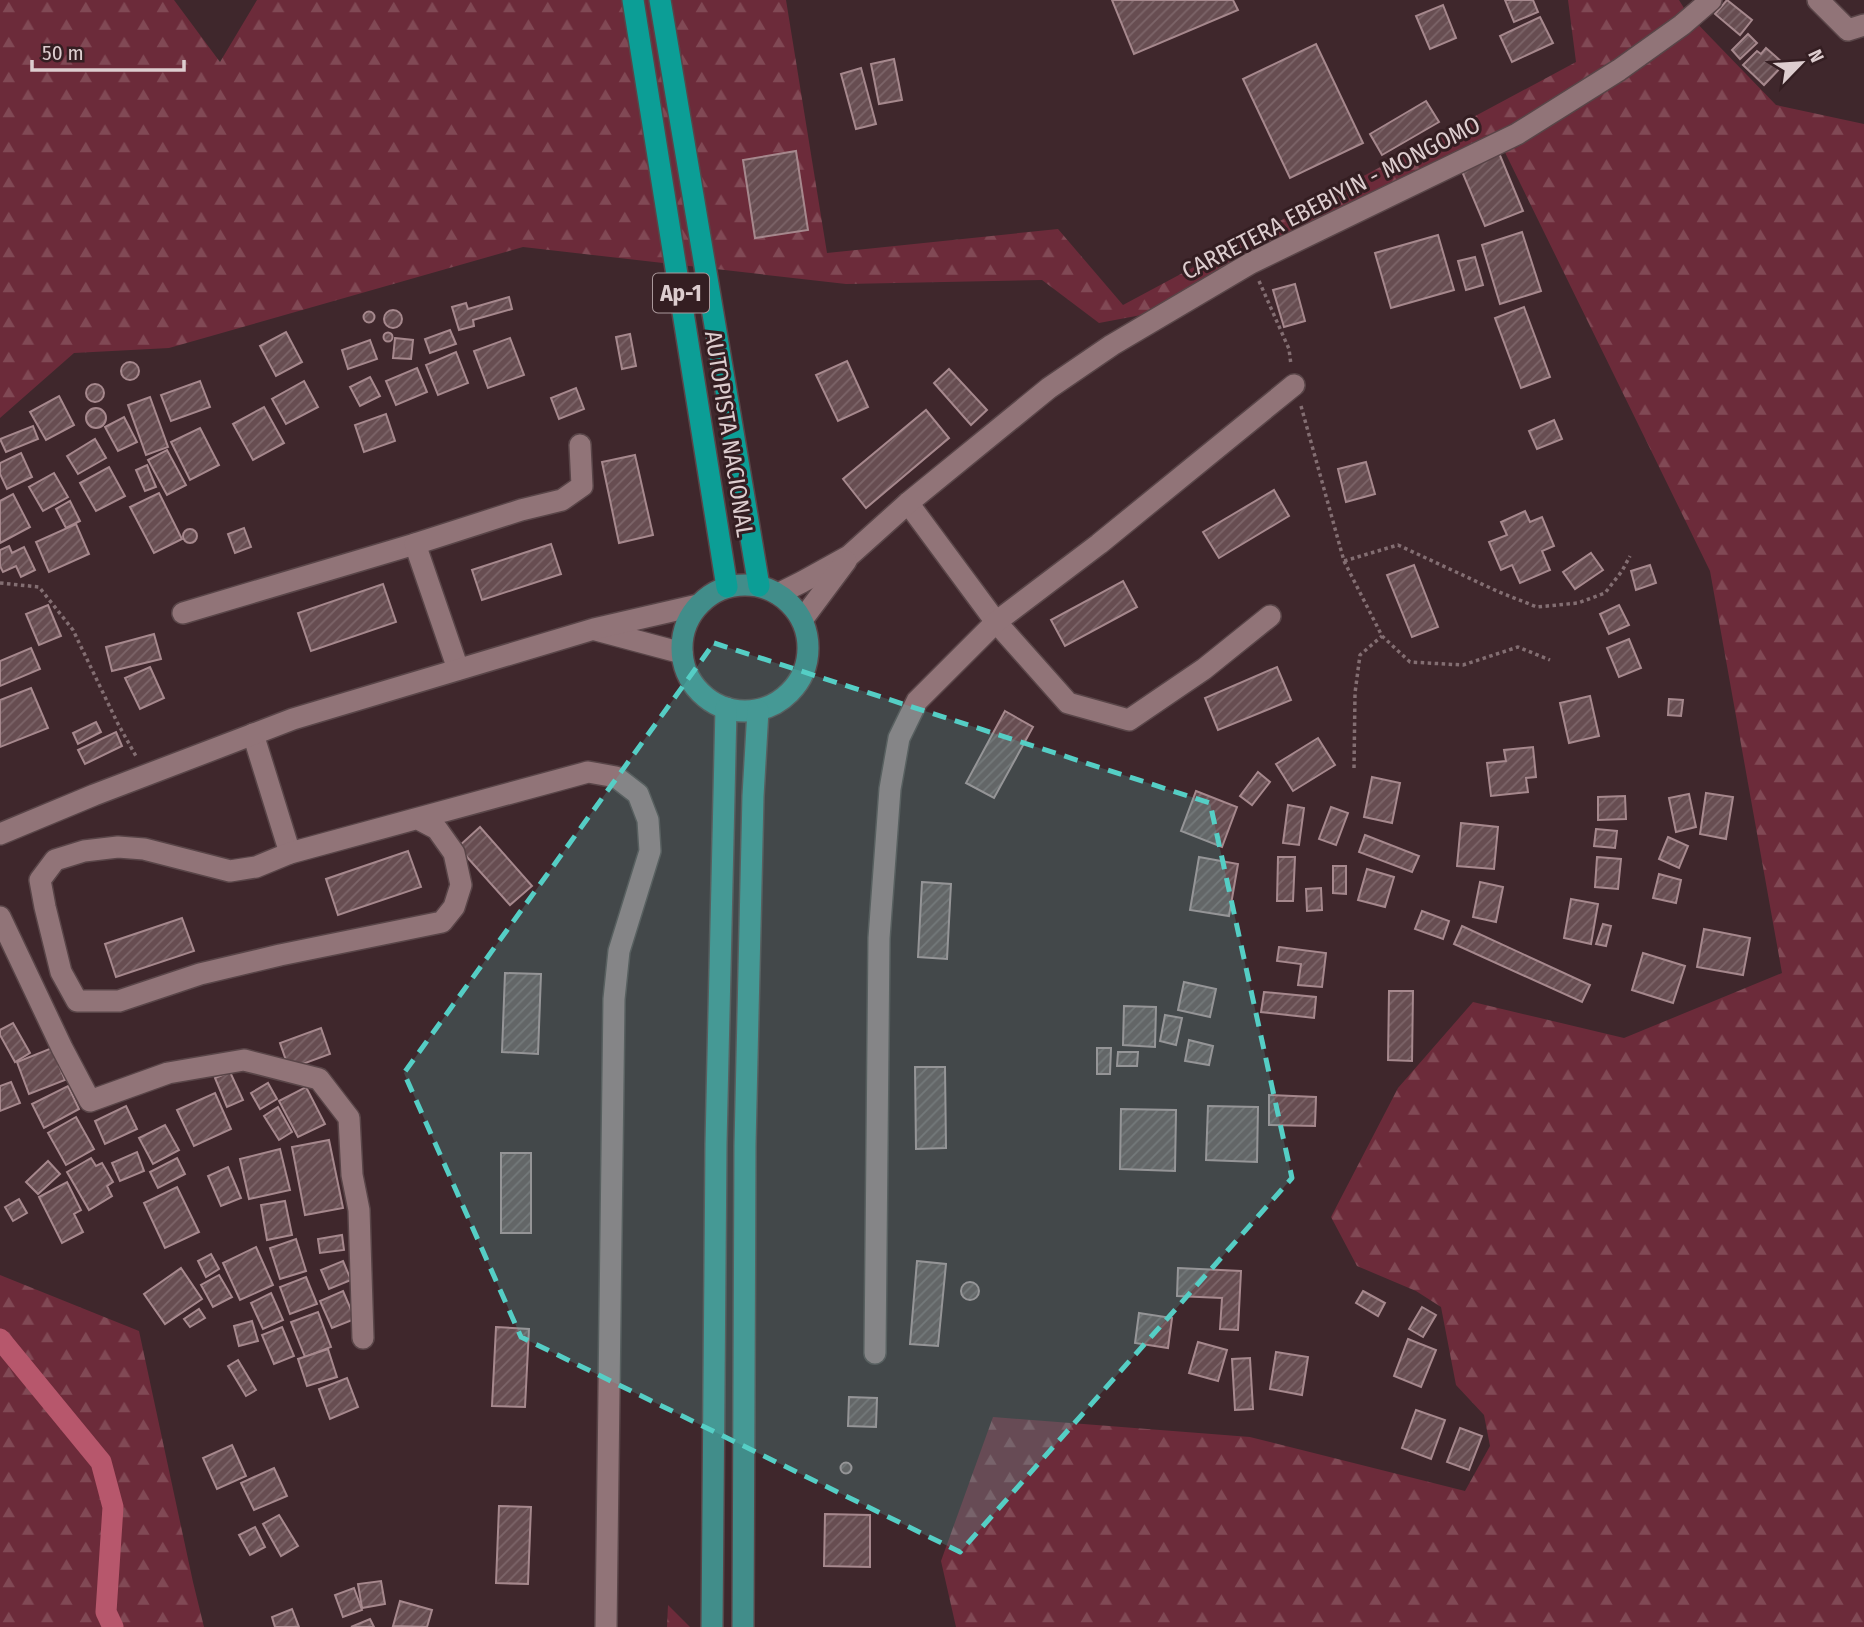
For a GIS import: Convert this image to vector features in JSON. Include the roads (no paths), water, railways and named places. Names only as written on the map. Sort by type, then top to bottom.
[{"type":"highway","name":"AUTOPISTA NACIONAL","points":[[634,0],[727,587]]},
{"type":"highway","name":"AUTOPISTA NACIONAL","points":[[660,0],[768,590]]},
{"type":"main road","points":[[737,585],[768,590],[792,605],[802,621],[807,634],[806,662],[794,688],[771,705],[758,710],[726,708],[713,702],[696,687],[685,668],[682,653],[685,628],[698,605],[711,594],[737,585]]},
{"type":"main road","points":[[712,1627],[716,1144],[726,708]]},
{"type":"main road","points":[[743,1627],[745,1132],[753,796],[758,710]]},
{"type":"street","name":"CARRETERA EBEBIYIN - MONGOMO","points":[[802,621],[849,556],[908,503],[1059,381],[1112,345],[1251,263],[1517,134],[1619,71],[1711,0]]},
{"type":"street","points":[[1818,0],[1847,30],[1864,25]]},
{"type":"street","points":[[875,1353],[879,938],[890,789],[900,738],[917,701],[996,622],[1100,544],[1294,385]]},
{"type":"street","points":[[183,612],[562,500],[582,486],[580,444]]},
{"type":"street","points":[[908,503],[996,622],[1069,702],[1129,720],[1204,669],[1270,616]]},
{"type":"street","points":[[415,544],[457,669]]},
{"type":"street","name":"CARRETERA EBEBIYIN - MONGOMO","points":[[768,590],[802,582],[849,556]]},
{"type":"street","points":[[0,834],[293,719],[594,629],[698,605]]},
{"type":"street","points":[[594,629],[682,653]]},
{"type":"street","points":[[253,734],[290,853]]},
{"type":"street","points":[[418,819],[437,829],[454,853],[461,885],[454,907],[442,922],[201,974],[119,1000],[77,1001],[61,972],[45,908],[40,880],[55,860],[84,851],[145,849],[230,871],[256,867],[290,853],[588,772],[616,776],[638,794],[648,820],[650,850],[618,951],[614,999],[606,1627]]},
{"type":"street","points":[[0,917],[90,1101],[168,1073],[244,1060],[319,1079],[349,1118],[352,1175],[359,1210],[363,1338]]},
{"type":"street","points":[[744,1604],[755,1627]]},
{"type":"waterway","points":[[0,1339],[101,1462],[113,1507],[106,1612],[113,1627]]}]
